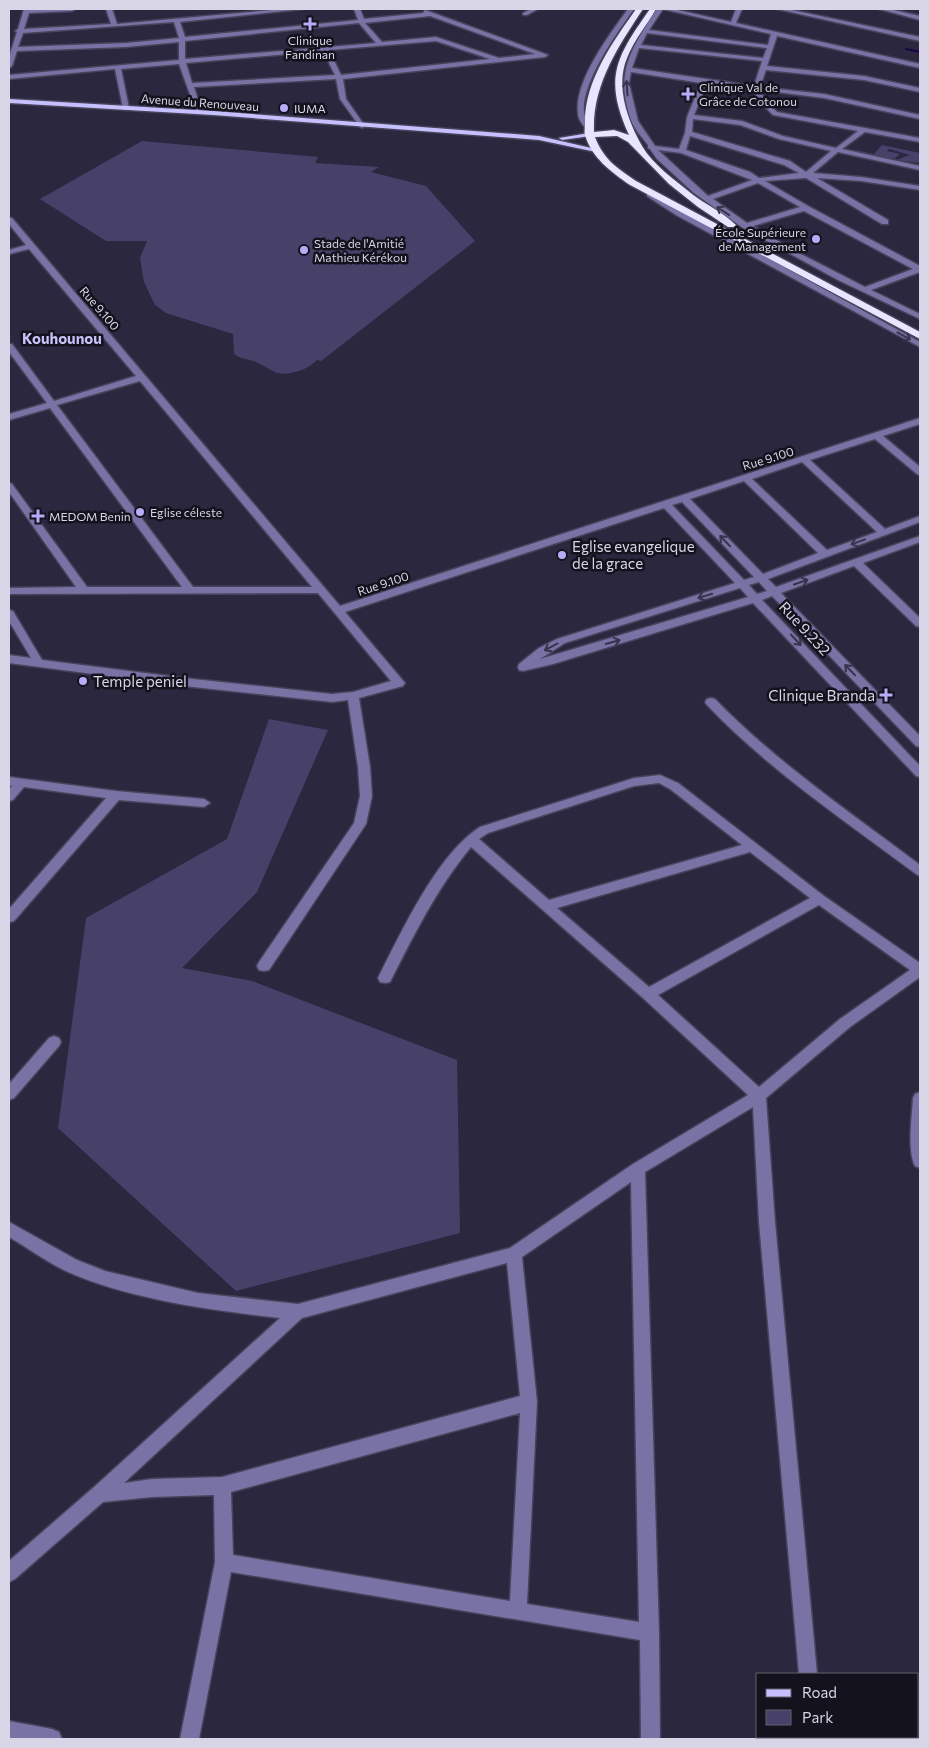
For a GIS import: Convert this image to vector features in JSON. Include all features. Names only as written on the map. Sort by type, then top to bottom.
[{"type":"highway","points":[[639,9],[600,74],[592,101],[589,132],[596,150],[611,167],[633,183],[920,336]]},
{"type":"highway","points":[[652,9],[624,53],[617,78],[620,107],[637,144],[651,162],[688,195],[725,221],[920,325]]},
{"type":"highway","points":[[589,132],[617,133],[637,144]]},
{"type":"highway","points":[[623,176],[647,176],[653,172],[651,162]]},
{"type":"main road","name":"Avenue du Renouveau","points":[[9,102],[126,108],[539,138],[561,138],[589,132]]},
{"type":"main road","name":"Avenue du Renouveau","points":[[539,138],[596,150]]},
{"type":"street","points":[[9,66],[15,49],[18,31],[26,10],[72,9]]},
{"type":"street","points":[[109,9],[115,26]]},
{"type":"street","points":[[18,31],[115,26],[300,9]]},
{"type":"street","points":[[357,9],[362,23],[382,45]]},
{"type":"street","points":[[525,14],[535,9]]},
{"type":"street","points":[[589,132],[581,111],[584,92],[604,45],[631,9]]},
{"type":"street","points":[[660,9],[636,46],[627,69],[626,85],[630,109],[637,126],[650,147],[676,176],[746,226],[920,317]]},
{"type":"street","points":[[666,9],[920,66]]},
{"type":"street","points":[[733,24],[739,9]]},
{"type":"street","points":[[780,9],[920,39]]},
{"type":"street","points":[[882,9],[920,18]]},
{"type":"street","points":[[15,49],[126,44],[362,23],[426,12],[545,56],[339,78],[190,86]]},
{"type":"street","points":[[176,20],[182,39],[182,62],[199,113]]},
{"type":"street","points":[[452,30],[460,25]]},
{"type":"street","points":[[646,30],[770,47]]},
{"type":"street","points":[[775,33],[756,89],[762,101],[775,114],[920,140]]},
{"type":"street","points":[[436,39],[444,34]]},
{"type":"street","points":[[9,77],[436,39],[499,60]]},
{"type":"street","points":[[636,46],[766,60]]},
{"type":"street","points":[[326,50],[339,78],[343,99],[362,126]]},
{"type":"street","points":[[118,68],[126,108]]},
{"type":"street","points":[[763,68],[864,78],[920,90]]},
{"type":"street","points":[[627,69],[756,89],[824,96],[920,117]]},
{"type":"street","points":[[682,151],[688,133],[690,117],[705,82]]},
{"type":"street","points":[[690,117],[724,120],[742,124],[781,138],[920,168]]},
{"type":"street","points":[[807,175],[863,130]]},
{"type":"street","points":[[688,133],[787,163],[884,222]]},
{"type":"street","points":[[650,147],[682,151],[760,180],[805,208],[920,269]]},
{"type":"street","points":[[706,199],[760,180],[807,175],[867,180],[920,188]]},
{"type":"street","points":[[633,183],[678,213],[920,345]]},
{"type":"street","points":[[746,226],[805,208]]},
{"type":"street","name":"Rue 9.100","points":[[9,220],[321,590],[340,610],[920,421]]},
{"type":"street","points":[[9,252],[30,246]]},
{"type":"street","points":[[866,290],[920,269]]},
{"type":"street","points":[[9,346],[190,591]]},
{"type":"street","points":[[9,417],[143,377]]},
{"type":"street","points":[[877,436],[920,472]]},
{"type":"street","points":[[805,460],[884,533]]},
{"type":"street","points":[[746,478],[825,554]]},
{"type":"street","points":[[9,486],[84,591]]},
{"type":"street","name":"Rue 9.232","points":[[684,498],[920,743]]},
{"type":"street","name":"Rue 9.232","points":[[666,504],[757,598],[920,773]]},
{"type":"street","points":[[920,519],[761,578],[561,641],[543,651],[523,667],[647,632],[757,598],[920,539]]},
{"type":"street","points":[[857,563],[920,624]]},
{"type":"street","points":[[9,591],[321,590]]},
{"type":"street","points":[[9,659],[193,683],[332,698],[353,696],[400,683],[340,610]]},
{"type":"street","points":[[9,613],[40,663]]},
{"type":"street","points":[[636,617],[647,632]]},
{"type":"street","points":[[264,966],[360,824],[366,796],[364,766],[353,696]]},
{"type":"street","points":[[711,702],[736,728],[783,768],[920,871]]},
{"type":"street","points":[[9,1229],[72,1266],[105,1278],[198,1301],[298,1312],[514,1254],[638,1169],[759,1096],[845,1023],[920,970],[750,847],[674,786],[660,779],[634,782],[548,808],[484,830],[470,839],[446,868],[385,978]]},
{"type":"street","points":[[9,797],[14,783],[116,795],[204,802]]},
{"type":"street","points":[[9,917],[116,795]]},
{"type":"street","points":[[470,839],[648,994],[759,1096],[767,1222],[808,1673]]},
{"type":"street","points":[[546,906],[750,847]]},
{"type":"street","points":[[648,994],[820,898]]},
{"type":"street","points":[[9,1094],[54,1042]]},
{"type":"street","points":[[920,1098],[920,1161]]},
{"type":"street","points":[[638,1169],[651,1739]]},
{"type":"street","points":[[514,1254],[529,1402],[518,1612]]},
{"type":"street","points":[[9,1574],[298,1312]]},
{"type":"street","points":[[99,1494],[152,1488],[222,1486],[529,1402]]},
{"type":"street","points":[[189,1739],[224,1562],[222,1486]]},
{"type":"street","points":[[224,1562],[650,1633]]},
{"type":"street","points":[[9,1730],[52,1739]]},
{"type":"green space","name":"Stade de l'Amitié Mathieu Kérékou","points":[[142,141],[318,157],[315,163],[379,167],[371,172],[426,186],[475,241],[321,361],[317,360],[293,373],[277,373],[256,362],[234,354],[233,334],[166,313],[155,305],[144,282],[140,258],[147,241],[106,241],[40,199]]},
{"type":"green space","points":[[882,145],[920,153],[920,163],[896,160],[910,155],[889,149],[887,151],[900,154],[894,159],[853,153],[855,150],[874,154]]},
{"type":"green space","points":[[269,719],[328,730],[257,892],[182,968],[252,981],[457,1060],[460,1233],[236,1291],[58,1128],[86,918],[227,839]]},
{"type":"waterway","points":[[906,49],[920,52]]},
{"type":"place","name":"Clinique Fandinan","points":[[310,24]]},
{"type":"place","name":"Clinique Val de Grâce de Cotonou","points":[[688,94]]},
{"type":"place","name":"IUMA","points":[[284,108]]},
{"type":"place","name":"École Supérieure de Management","points":[[816,239]]},
{"type":"place","name":"Stade de l'Amitié Mathieu Kérékou","points":[[304,250]]},
{"type":"place","name":"Eglise céleste","points":[[140,512]]},
{"type":"place","name":"MEDOM Benin","points":[[38,516]]},
{"type":"place","name":"Eglise evangelique de la grace","points":[[562,555]]},
{"type":"place","name":"Temple peniel","points":[[83,681]]},
{"type":"place","name":"Clinique Branda","points":[[886,695]]},
{"type":"district","name":"Kouhounou","points":[[62,338]]}]
